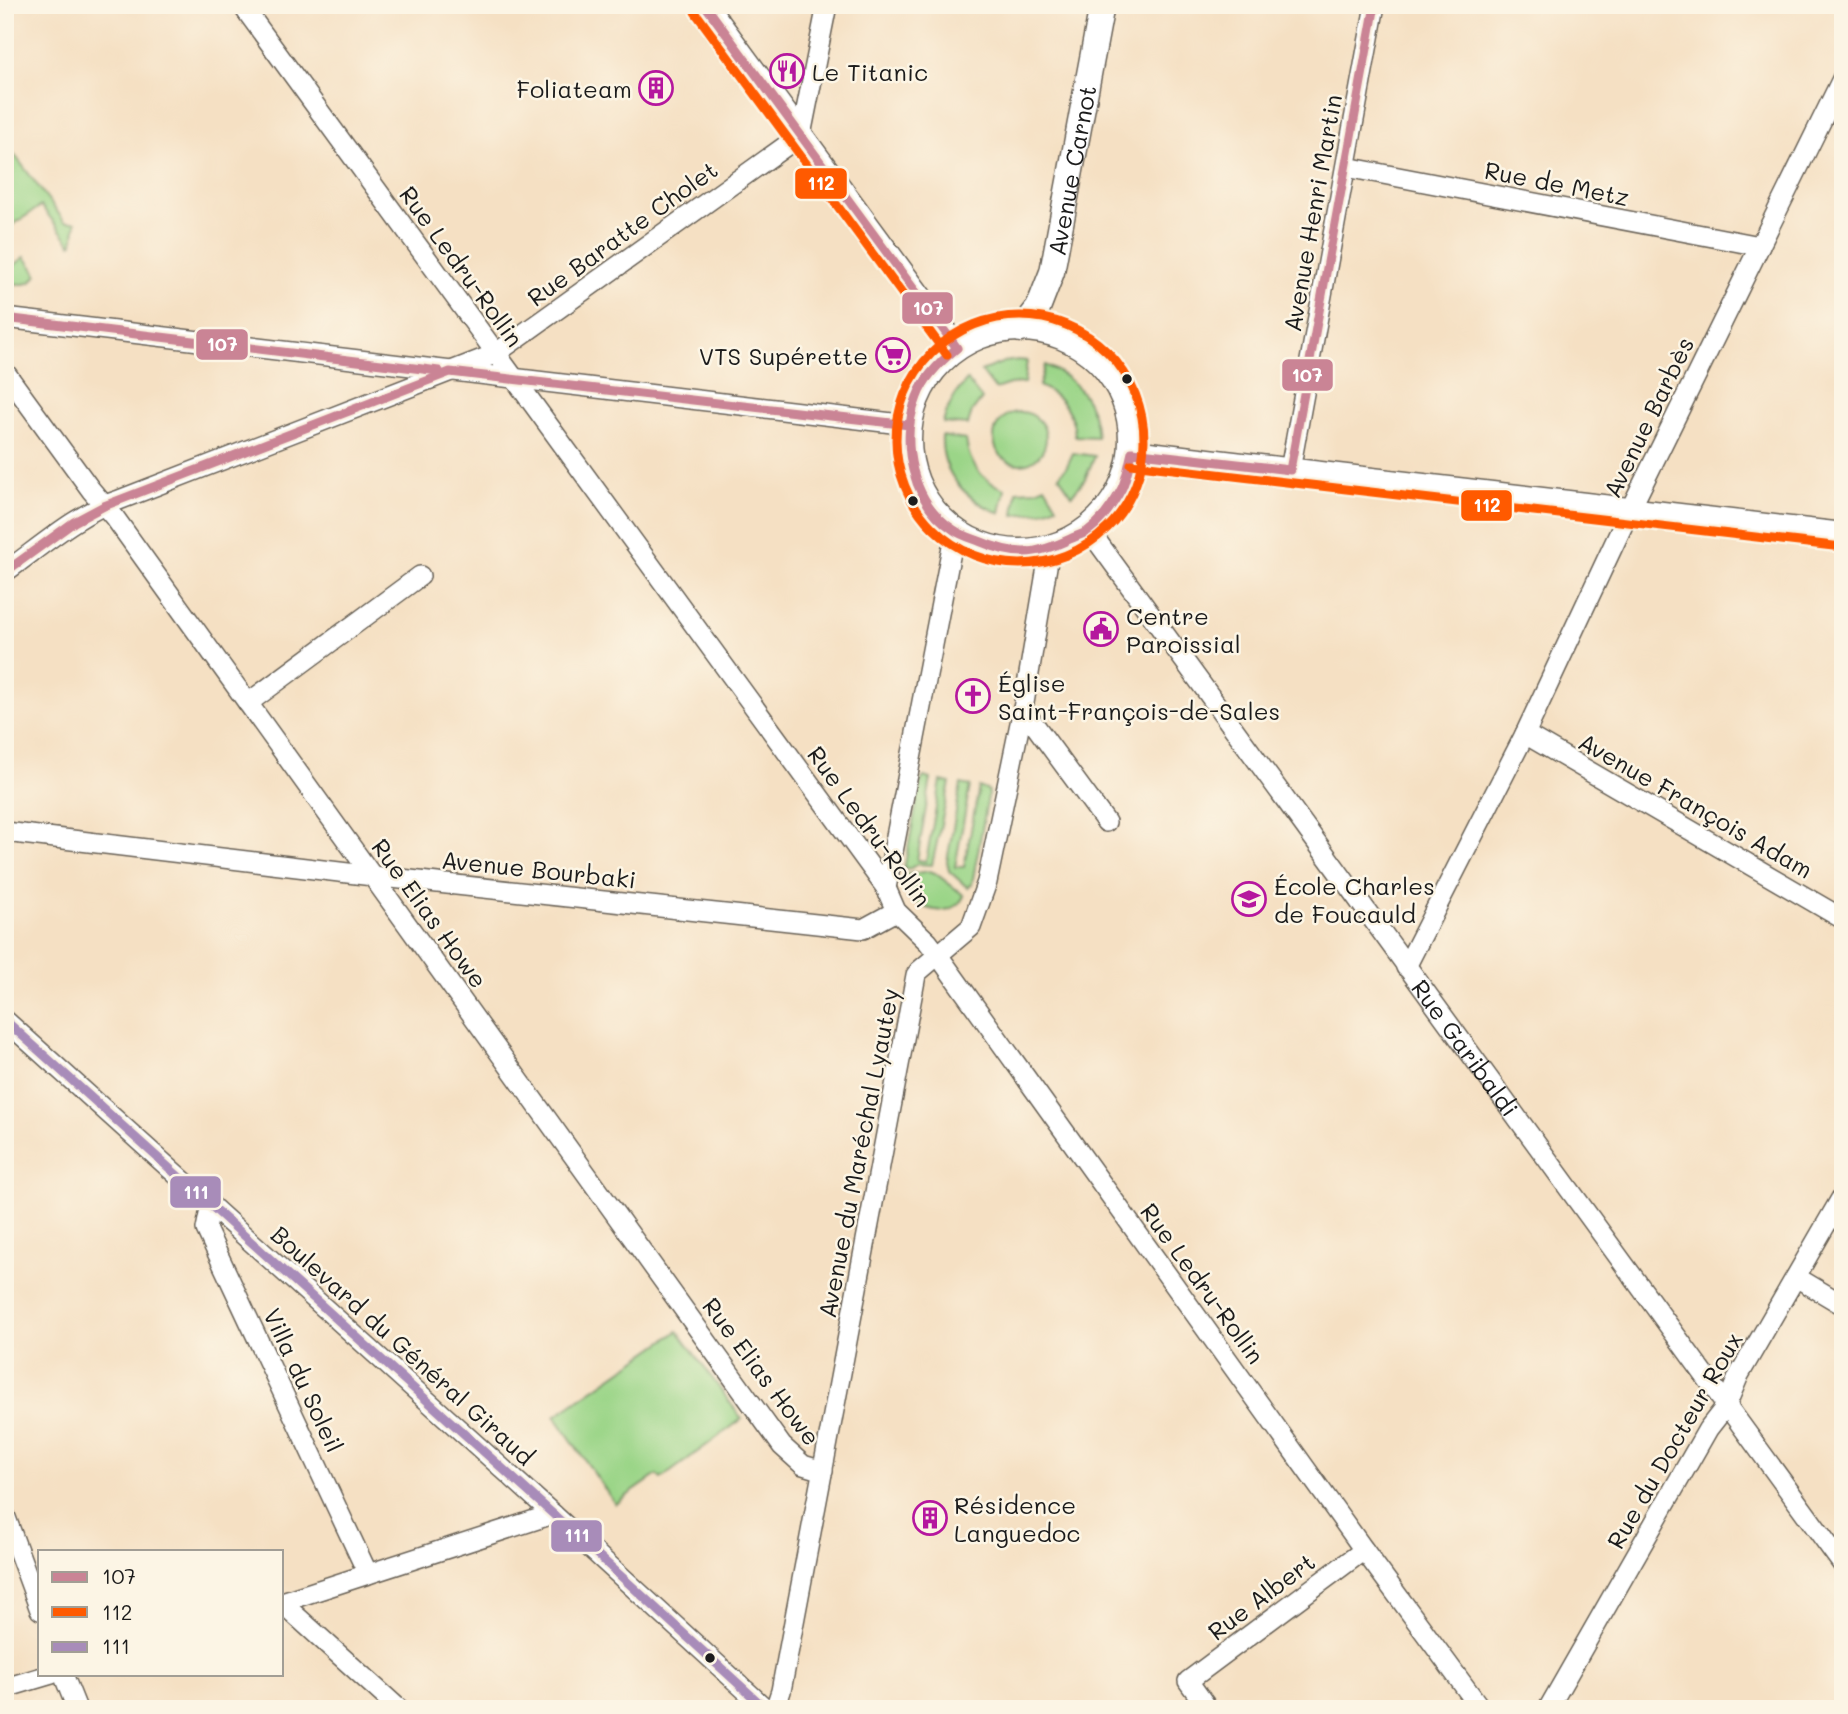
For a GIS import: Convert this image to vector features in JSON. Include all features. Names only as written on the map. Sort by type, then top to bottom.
[{"type":"street","name":"Rue Ledru-Rollin","points":[[242,5],[886,888],[896,911],[938,955],[1481,1709]]},
{"type":"street","points":[[705,5],[957,348]]},
{"type":"street","points":[[801,135],[827,5]]},
{"type":"street","name":"Avenue Carnot","points":[[1021,330],[1038,308],[1052,272],[1102,5]]},
{"type":"street","name":"Avenue Henri Martin","points":[[1290,470],[1375,5]]},
{"type":"street","name":"Avenue Barbès","points":[[1406,967],[1525,734],[1630,510],[1843,77]]},
{"type":"street","name":"Rue Baratte Cholet","points":[[5,572],[103,505],[495,354],[801,135]]},
{"type":"street","name":"Rue de Metz","points":[[1346,167],[1760,246]]},
{"type":"street","points":[[5,318],[909,425]]},
{"type":"street","points":[[1007,329],[1021,330],[1041,330],[1062,337],[1084,348],[1093,357],[1111,378],[1123,399],[1131,422],[1132,452],[1123,486],[1109,510],[1088,530],[1050,549],[1019,553],[999,550],[955,531],[938,517],[916,484],[909,453],[909,425],[917,395],[939,363],[957,348],[981,335],[1007,329]]},
{"type":"street","name":"Rue Elias Howe","points":[[5,372],[115,518],[782,1446],[803,1465],[823,1471]]},
{"type":"street","points":[[1132,452],[1843,535]]},
{"type":"street","name":"Rue Garibaldi","points":[[1088,530],[1843,1565]]},
{"type":"street","points":[[886,888],[955,531]]},
{"type":"street","name":"Avenue du Maréchal Lyautey","points":[[775,1709],[781,1691],[916,975],[971,927],[987,882],[1023,709],[1050,549]]},
{"type":"street","points":[[248,703],[420,576]]},
{"type":"street","points":[[1023,709],[1106,822]]},
{"type":"street","name":"Avenue François Adam","points":[[1525,734],[1843,919]]},
{"type":"street","name":"Avenue Bourbaki","points":[[5,832],[373,876],[863,929],[896,911]]},
{"type":"street","name":"Boulevard du Général Giraud","points":[[5,1020],[766,1709]]},
{"type":"street","name":"Rue du Docteur Roux","points":[[1548,1709],[1708,1429],[1726,1406],[1740,1375],[1843,1195]]},
{"type":"street","name":"Villa du Soleil","points":[[211,1205],[206,1230],[368,1574]]},
{"type":"street","points":[[1796,1277],[1843,1305]]},
{"type":"street","points":[[284,1602],[553,1514]]},
{"type":"street","points":[[5,1515],[38,1605]]},
{"type":"street","name":"Rue Albert","points":[[1208,1709],[1188,1681],[1364,1550]]},
{"type":"street","points":[[284,1605],[399,1709]]},
{"type":"street","points":[[5,1688],[45,1676]]},
{"type":"street","points":[[65,1676],[76,1709]]},
{"type":"green space","points":[[5,142],[65,222],[76,222],[73,243],[71,244],[41,206],[5,230]]},
{"type":"green space","points":[[25,257],[37,274],[34,278],[24,284],[5,282],[5,272]]},
{"type":"green space","points":[[1027,361],[1024,383],[995,389],[981,371],[1004,362]]},
{"type":"green space","points":[[1045,365],[1066,377],[1082,393],[1093,413],[1097,437],[1075,436],[1072,419],[1064,405],[1053,394],[1039,386]]},
{"type":"green space","points":[[967,380],[982,399],[972,412],[968,425],[943,423],[952,400]]},
{"type":"green space","points":[[1020,412],[1039,419],[1046,438],[1039,457],[1020,464],[1001,457],[994,438],[1001,419]]},
{"type":"green space","points":[[942,436],[966,440],[970,457],[978,470],[997,486],[1005,489],[1000,513],[977,501],[958,484],[946,462]]},
{"type":"green space","points":[[1073,453],[1095,456],[1085,479],[1072,495],[1059,476]]},
{"type":"green space","points":[[1045,486],[1057,506],[1042,512],[1014,515],[1017,491],[1036,490]]},
{"type":"green space","points":[[924,777],[931,779],[917,860],[926,861],[941,781],[950,783],[932,865],[917,864],[904,869],[921,781]]},
{"type":"green space","points":[[961,784],[970,786],[955,867],[964,867],[979,787],[989,791],[972,884],[968,888],[949,871],[947,861]]},
{"type":"green space","points":[[929,871],[964,896],[957,905],[938,910],[927,908],[909,895],[904,886],[904,875]]},
{"type":"green space","points":[[678,1331],[742,1419],[661,1479],[657,1475],[615,1504],[555,1416]]},
{"type":"transit line","name":"107","points":[[705,5],[957,348],[939,364],[924,383],[912,415],[909,433],[913,470],[928,504],[954,530],[992,546],[1024,552],[1057,545],[1085,533],[1094,526],[1108,511],[1122,488],[1132,452],[1290,470],[1375,5]]},
{"type":"transit line","name":"112","points":[[695,12],[947,355]]},
{"type":"transit line","name":"112","points":[[1020,316],[1067,326],[1089,337],[1107,353],[1123,371],[1134,393],[1144,440],[1134,487],[1123,509],[1107,527],[1089,543],[1067,554],[1020,564],[973,554],[951,543],[933,527],[917,509],[906,487],[896,440],[906,393],[917,371],[933,353],[951,337],[973,326],[1020,316]]},
{"type":"transit line","name":"107","points":[[5,318],[439,371]]},
{"type":"transit line","name":"107","points":[[5,572],[74,522],[104,506],[450,372],[909,425]]},
{"type":"transit line","name":"112","points":[[1131,464],[1842,547]]},
{"type":"transit line","name":"111","points":[[5,1020],[766,1709]]},
{"type":"place","name":"Le Titanic","points":[[787,71]]},
{"type":"place","name":"Foliateam","points":[[656,88]]},
{"type":"place","name":"VTS Supérette","points":[[893,355]]},
{"type":"place","name":"Centre Paroissial","points":[[1101,629]]},
{"type":"place","name":"Église Saint-François-de-Sales","points":[[973,696]]},
{"type":"place","name":"École Charles de Foucauld","points":[[1249,899]]},
{"type":"place","name":"Résidence Languedoc","points":[[930,1518]]}]
